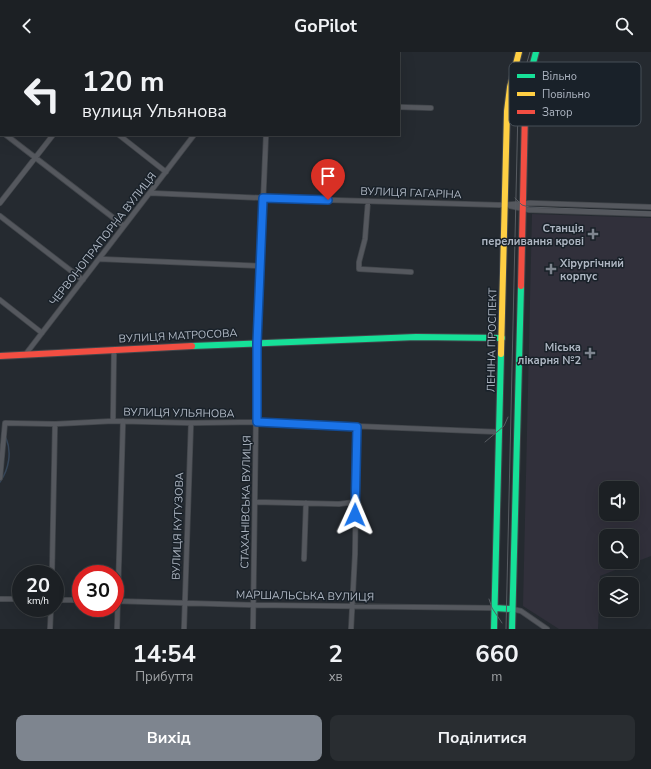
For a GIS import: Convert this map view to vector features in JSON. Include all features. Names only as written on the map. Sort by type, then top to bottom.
[{"type":"main road","name":"ЛЕНІНА ПРОСПЕКТ","points":[[517,62],[519,52]]},
{"type":"main road","points":[[533,62],[536,52]]},
{"type":"main road","name":"ЛЕНІНА ПРОСПЕКТ","points":[[494,629],[500,432],[504,205],[509,93]]},
{"type":"main road","points":[[512,629],[525,126]]},
{"type":"main road","name":"ВУЛИЦЯ МАТРОСОВА","points":[[0,356],[257,343],[416,337],[502,338]]},
{"type":"main road","points":[[495,608],[512,609]]},
{"type":"street","points":[[400,107],[431,108]]},
{"type":"street","points":[[7,136],[124,226]]},
{"type":"street","points":[[0,203],[52,136]]},
{"type":"street","points":[[120,136],[166,172]]},
{"type":"street","name":"ЧЕРВОНОПРАПОРНА ВУЛИЦЯ","points":[[25,355],[193,136]]},
{"type":"street","name":"СТАХАНІВСЬКА ВУЛИЦЯ","points":[[253,629],[257,343],[266,136]]},
{"type":"street","name":"ВУЛИЦЯ ГАГАРІНА","points":[[150,192],[263,198],[522,206]]},
{"type":"street","points":[[522,197],[530,203]]},
{"type":"street","points":[[368,201],[365,239],[359,262],[359,269],[411,272]]},
{"type":"street","points":[[522,206],[530,203],[651,207]]},
{"type":"street","points":[[522,206],[651,214]]},
{"type":"street","points":[[0,216],[83,280]]},
{"type":"street","points":[[100,259],[260,266]]},
{"type":"street","points":[[0,300],[42,333]]},
{"type":"street","points":[[113,421],[114,350]]},
{"type":"street","name":"ВУЛИЦЯ УЛЬЯНОВА","points":[[2,423],[54,424],[113,421],[191,423],[257,422],[500,432]]},
{"type":"street","points":[[117,565],[123,421]]},
{"type":"street","points":[[0,478],[2,423]]},
{"type":"street","name":"ВУЛИЦЯ КУТУЗОВА","points":[[184,629],[191,423]]},
{"type":"street","points":[[52,565],[54,424]]},
{"type":"street","points":[[351,629],[351,606],[355,554],[357,427]]},
{"type":"street","points":[[255,502],[339,504],[355,502]]},
{"type":"street","points":[[304,559],[306,503]]},
{"type":"street","points":[[0,599],[12,599]]},
{"type":"street","name":"МАРШАЛЬСЬКА ВУЛИЦЯ","points":[[124,601],[253,605],[495,608]]},
{"type":"street","points":[[512,609],[521,611],[547,629]]},
{"type":"street","points":[[50,629],[51,617]]},
{"type":"street","points":[[116,617],[116,629]]},
{"type":"shaded area","name":"Міська лікарня №2","points":[[532,214],[651,218],[651,556],[639,561],[639,529],[599,529],[599,569],[618,569],[599,577],[598,629],[559,629],[523,606]]},
{"type":"waterway","points":[[0,482],[6,472],[9,460],[9,449],[6,438]]},
{"type":"tram line","points":[[527,62],[530,52]]},
{"type":"tram line","points":[[506,629],[518,126]]},
{"type":"tram line","points":[[515,198],[522,205],[529,207],[651,212]]},
{"type":"tram line","points":[[485,442],[504,426],[508,417]]},
{"type":"tram line","points":[[489,599],[492,608],[502,623]]},
{"type":"traffic: fast","points":[[533,62],[536,52]]},
{"type":"traffic: fast","points":[[512,629],[521,286]]},
{"type":"traffic: fast","points":[[192,346],[416,337],[502,338]]},
{"type":"traffic: fast","points":[[494,629],[501,354]]},
{"type":"traffic: fast","points":[[495,608],[512,609]]},
{"type":"traffic: slow","points":[[516,62],[519,52]]},
{"type":"traffic: slow","points":[[501,354],[507,111],[509,95]]},
{"type":"traffic: jam","points":[[521,286],[525,126]]},
{"type":"traffic: jam","points":[[0,356],[192,346]]},
{"type":"place","name":"Станція переливання крові","points":[[593,234]]},
{"type":"place","name":"Хірургічний корпус","points":[[551,269]]},
{"type":"place","name":"Міська лікарня №2","points":[[590,353]]},
{"type":"route","points":[[328,200],[263,198],[257,343],[257,422],[357,427],[355,515]]}]
